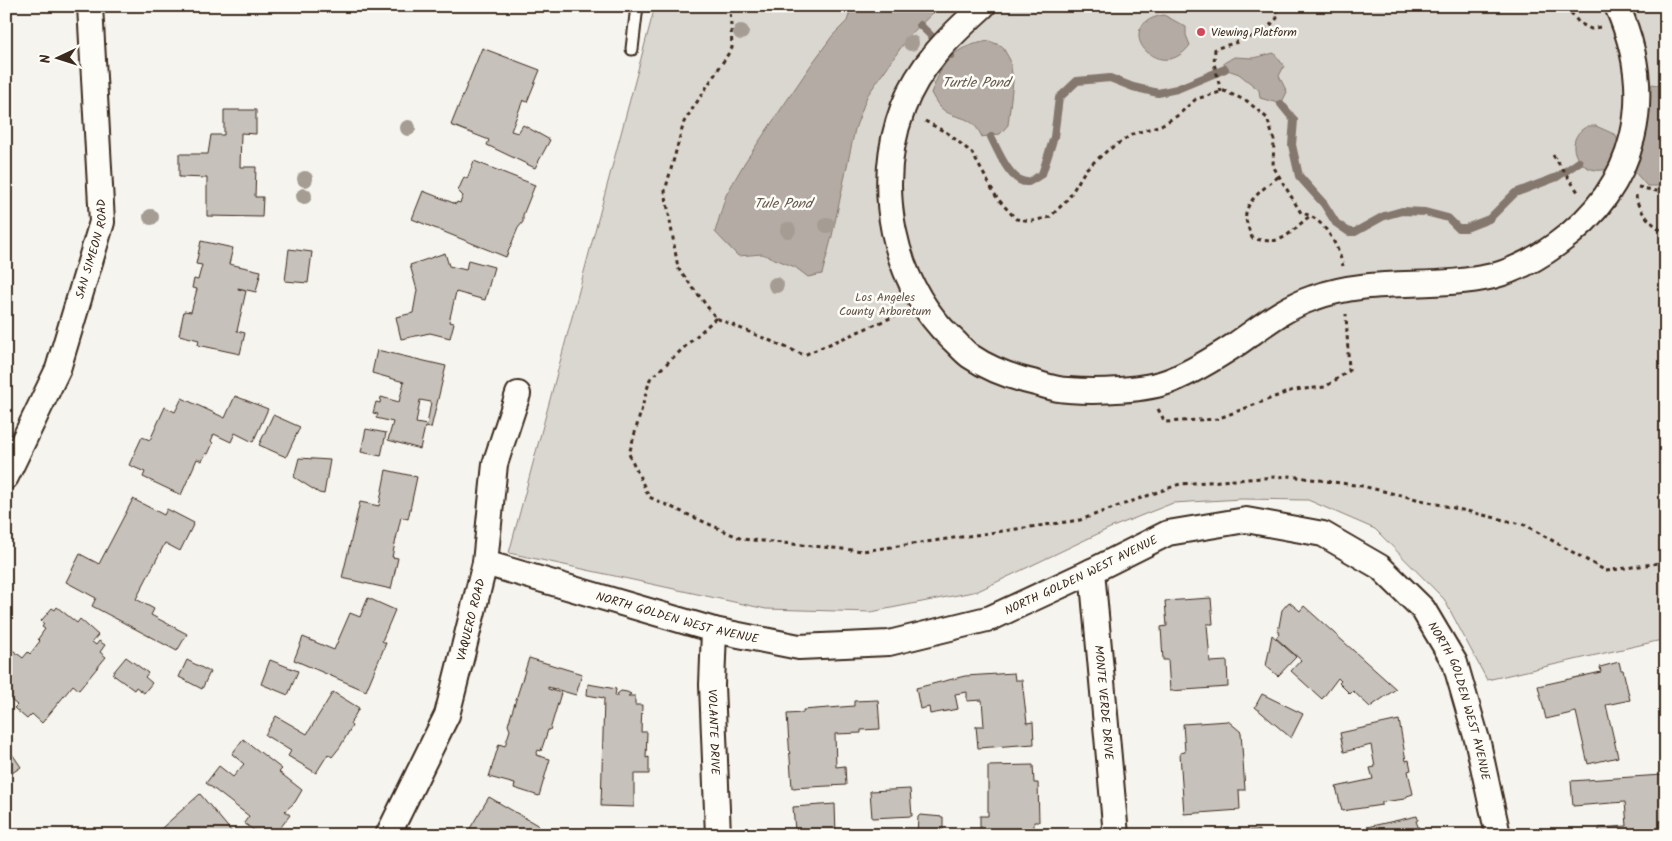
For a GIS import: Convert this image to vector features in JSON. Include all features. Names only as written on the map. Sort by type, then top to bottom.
[{"type":"street","name":"SAN SIMEON ROAD","points":[[6,477],[58,369],[102,222],[90,6]]},
{"type":"street","points":[[983,6],[950,36],[920,72],[904,106],[893,140],[890,171],[890,211],[898,252],[924,304],[937,324],[970,356],[1014,378],[1066,390],[1144,386],[1169,381],[1237,343],[1271,318],[1311,298],[1349,288],[1385,283],[1441,284],[1496,275],[1539,257],[1579,228],[1626,184],[1630,146],[1639,99],[1636,66],[1620,12]]},
{"type":"street","name":"VAQUERO ROAD","points":[[388,835],[447,715],[485,563],[495,464],[518,394]]},
{"type":"street","name":"NORTH GOLDEN WEST AVENUE","points":[[485,563],[714,630],[799,647],[889,643],[991,618],[1168,533],[1246,520],[1323,534],[1380,567],[1422,609],[1455,663],[1478,743],[1498,835]]},
{"type":"street","name":"MONTE VERDE DRIVE","points":[[1092,571],[1116,835]]},
{"type":"street","name":"VOLANTE DRIVE","points":[[714,630],[712,685],[718,835]]},
{"type":"lane","points":[[632,49],[638,6]]},
{"type":"path","points":[[730,6],[732,48],[684,122],[665,191],[678,268],[716,318],[804,355],[924,304]]},
{"type":"path","points":[[1221,92],[1214,62],[1215,49],[1247,40],[1270,27],[1277,18],[1276,6]]},
{"type":"path","points":[[1503,6],[1507,8],[1514,6]]},
{"type":"path","points":[[1566,6],[1579,22],[1591,29],[1620,12]]},
{"type":"path","points":[[904,106],[949,134],[972,153],[997,198],[1016,219],[1032,221],[1050,217],[1068,199],[1086,168],[1116,145],[1133,134],[1169,121],[1196,99],[1221,92],[1247,101],[1267,118],[1274,140],[1273,166],[1278,177],[1301,213],[1311,215],[1323,225],[1342,258],[1349,288],[1345,326],[1349,371],[1325,387],[1293,390],[1217,419],[1165,422],[1144,386]]},
{"type":"path","points":[[1553,155],[1569,178]]},
{"type":"path","points":[[1278,177],[1262,189],[1250,204],[1245,218],[1252,238],[1269,243],[1284,238],[1311,215]]},
{"type":"path","points":[[1626,184],[1636,204],[1652,224],[1666,235]]},
{"type":"path","points":[[716,318],[650,379],[629,454],[649,497],[742,539],[862,551],[1080,520],[1180,484],[1290,476],[1362,486],[1524,525],[1606,572],[1666,562]]},
{"type":"green space","name":"Los Angeles County Arboretum","points":[[655,6],[1666,6],[1666,639],[1487,680],[1444,599],[1375,529],[1308,500],[1241,499],[1173,503],[1110,528],[978,591],[871,612],[766,609],[509,553]]},
{"type":"water","name":"Tule Pond","points":[[852,6],[940,6],[909,36],[867,96],[855,129],[822,274],[808,277],[795,267],[762,254],[738,256],[715,232],[726,195],[745,162],[811,65],[833,35],[847,21]]},
{"type":"water","points":[[1164,15],[1186,27],[1186,35],[1190,45],[1178,56],[1165,59],[1153,56],[1144,49],[1139,40],[1140,29],[1148,21]]},
{"type":"water","name":"Turtle Pond","points":[[989,41],[1002,46],[1010,60],[1013,81],[1008,125],[1000,134],[982,137],[972,123],[946,112],[940,107],[931,93],[940,72],[951,57],[966,47]]},
{"type":"water","points":[[1274,53],[1284,66],[1279,76],[1287,92],[1281,104],[1260,98],[1259,90],[1239,74],[1225,69],[1224,63],[1234,57],[1253,58]]},
{"type":"water","points":[[1652,84],[1666,87],[1666,186],[1647,186],[1633,170],[1643,115]]},
{"type":"water","points":[[1588,126],[1596,126],[1616,135],[1619,146],[1612,169],[1598,170],[1588,168],[1577,157],[1574,151],[1576,137]]},
{"type":"building","points":[[482,48],[540,70],[527,102],[523,100],[511,131],[518,133],[523,125],[550,140],[535,168],[487,145],[489,140],[451,125]]},
{"type":"building","points":[[224,110],[256,110],[256,134],[241,133],[240,167],[256,167],[255,197],[263,197],[262,217],[207,216],[207,178],[179,177],[179,154],[208,154],[211,135],[224,135]]},
{"type":"building","points":[[474,161],[535,185],[523,215],[523,222],[518,228],[506,257],[412,219],[423,191],[456,204],[457,202],[460,203],[463,196],[458,191],[464,177],[467,179]]},
{"type":"building","points":[[201,241],[233,248],[229,264],[261,271],[256,292],[238,288],[246,291],[237,331],[245,333],[240,354],[198,345],[199,340],[179,335],[184,311],[191,312],[197,289],[192,288],[194,279],[198,280],[202,265],[196,264]]},
{"type":"building","points":[[289,249],[312,252],[308,283],[285,281]]},
{"type":"building","points":[[445,253],[449,266],[466,270],[468,260],[494,267],[485,300],[456,292],[449,322],[454,323],[450,338],[430,333],[401,339],[396,317],[413,313],[417,290],[410,265]]},
{"type":"building","points":[[377,350],[446,366],[431,428],[425,427],[420,449],[388,440],[393,422],[376,418],[378,414],[373,413],[376,402],[380,403],[381,397],[399,402],[404,382],[372,373]],"holes":[[[420,400],[431,402],[427,425],[416,423]]]},
{"type":"building","points":[[235,396],[268,409],[253,442],[235,433],[231,442],[214,434],[211,441],[213,443],[208,454],[206,453],[202,461],[197,459],[181,495],[143,477],[145,472],[129,465],[142,437],[150,440],[165,407],[175,412],[182,398],[225,418]]},
{"type":"building","points":[[273,415],[300,427],[286,457],[259,445]]},
{"type":"building","points":[[366,429],[386,433],[381,456],[361,452]]},
{"type":"building","points":[[299,458],[330,460],[324,494],[319,493],[294,477]]},
{"type":"building","points":[[386,470],[417,477],[408,519],[401,517],[392,557],[398,558],[391,589],[342,578],[360,502],[379,506]]},
{"type":"building","points":[[133,499],[164,515],[167,509],[194,523],[180,551],[165,543],[136,599],[154,609],[151,615],[187,634],[177,651],[92,606],[96,598],[66,582],[80,554],[99,564]]},
{"type":"building","points":[[368,598],[395,610],[382,641],[386,643],[366,691],[294,660],[303,637],[334,650],[350,613],[360,617]]},
{"type":"building","points":[[1211,598],[1213,624],[1207,624],[1210,662],[1227,661],[1228,687],[1170,691],[1168,660],[1163,660],[1161,627],[1167,626],[1165,601]]},
{"type":"building","points":[[1289,602],[1300,611],[1304,606],[1396,689],[1370,707],[1353,691],[1350,694],[1339,683],[1341,681],[1338,678],[1322,699],[1291,671],[1301,660],[1276,638],[1279,634],[1282,610]]},
{"type":"building","points":[[57,607],[77,623],[80,619],[98,635],[92,642],[96,645],[99,641],[105,645],[100,652],[106,657],[79,690],[73,685],[42,723],[32,714],[27,719],[14,708],[17,705],[6,696],[6,645],[23,658],[28,652],[30,654],[40,641],[38,639],[45,629],[42,627],[44,624],[41,621],[52,608],[55,610]]},
{"type":"building","points":[[1272,635],[1296,657],[1278,676],[1266,666]]},
{"type":"building","points":[[126,657],[148,673],[145,677],[152,683],[144,693],[136,687],[134,690],[112,674]]},
{"type":"building","points":[[529,658],[582,674],[576,695],[548,687],[548,689],[561,693],[550,730],[548,730],[541,751],[538,750],[536,755],[550,759],[539,796],[514,788],[515,784],[489,777],[499,744],[505,746],[510,730],[508,725]]},
{"type":"building","points":[[187,660],[210,672],[202,689],[179,677]]},
{"type":"building","points":[[270,660],[298,671],[288,695],[261,684]]},
{"type":"building","points":[[1619,662],[1621,670],[1623,670],[1630,700],[1606,705],[1618,757],[1588,764],[1576,712],[1546,719],[1538,686],[1601,672],[1600,667]]},
{"type":"building","points":[[1014,673],[1015,680],[1022,680],[1027,723],[1033,722],[1034,744],[978,748],[976,726],[984,726],[982,700],[967,701],[967,692],[955,694],[958,709],[930,714],[929,707],[920,709],[916,688],[965,676]]},
{"type":"building","points":[[588,684],[616,689],[615,696],[619,696],[617,694],[621,691],[627,692],[631,694],[628,696],[635,696],[635,705],[642,705],[641,732],[647,732],[646,758],[649,757],[649,774],[634,774],[634,807],[601,806],[604,698],[587,695]]},
{"type":"building","points":[[333,692],[359,708],[350,724],[352,726],[340,747],[332,757],[328,754],[316,773],[288,756],[291,751],[265,735],[276,716],[307,734]]},
{"type":"building","points":[[1262,694],[1303,714],[1291,738],[1255,707]]},
{"type":"building","points":[[878,700],[880,729],[861,730],[861,733],[835,734],[836,767],[845,766],[846,785],[792,788],[787,714],[803,713],[803,710],[854,706],[854,701]]},
{"type":"building","points":[[1399,720],[1406,761],[1409,760],[1411,770],[1408,771],[1413,794],[1405,799],[1382,802],[1382,805],[1342,811],[1336,787],[1373,779],[1370,768],[1375,767],[1371,745],[1344,752],[1340,733]]},
{"type":"building","points":[[1228,721],[1241,732],[1245,790],[1239,790],[1240,810],[1184,814],[1180,753],[1185,752],[1183,724]]},
{"type":"building","points":[[243,739],[282,769],[279,772],[302,790],[295,802],[285,811],[290,815],[275,835],[260,835],[244,823],[249,816],[206,783],[219,766],[233,777],[244,764],[232,754]]},
{"type":"building","points":[[6,745],[21,767],[6,777]]},
{"type":"building","points":[[1033,765],[1034,783],[1038,783],[1039,822],[1034,822],[1034,835],[980,835],[980,816],[988,816],[988,766]]},
{"type":"building","points":[[1662,775],[1666,835],[1599,835],[1599,828],[1627,826],[1625,802],[1573,806],[1571,781]]},
{"type":"building","points":[[910,789],[912,816],[872,818],[870,791]]},
{"type":"building","points":[[200,794],[232,832],[228,835],[154,835]]},
{"type":"building","points":[[489,797],[539,826],[533,835],[511,835],[504,830],[505,835],[466,835]]},
{"type":"building","points":[[835,804],[836,835],[792,835],[792,831],[795,831],[793,807]]},
{"type":"building","points":[[920,815],[943,817],[943,835],[917,835],[918,817]]},
{"type":"building","points":[[1417,816],[1418,820],[1416,821],[1421,835],[1369,835],[1367,827]]},
{"type":"building","points":[[1259,830],[1259,835],[1229,835],[1229,831]]},
{"type":"waterway","points":[[920,25],[951,55]]},
{"type":"waterway","points":[[991,137],[1010,172],[1016,178],[1028,182],[1042,174],[1054,137],[1059,98],[1077,81],[1110,78],[1133,87],[1158,93],[1177,89],[1225,69]]},
{"type":"waterway","points":[[1281,104],[1294,120],[1292,145],[1299,176],[1324,204],[1336,223],[1349,232],[1355,232],[1384,216],[1402,211],[1425,212],[1448,218],[1458,228],[1466,228],[1489,219],[1515,193],[1557,177],[1579,162]]},
{"type":"place","name":"Viewing Platform","points":[[1201,32]]}]
